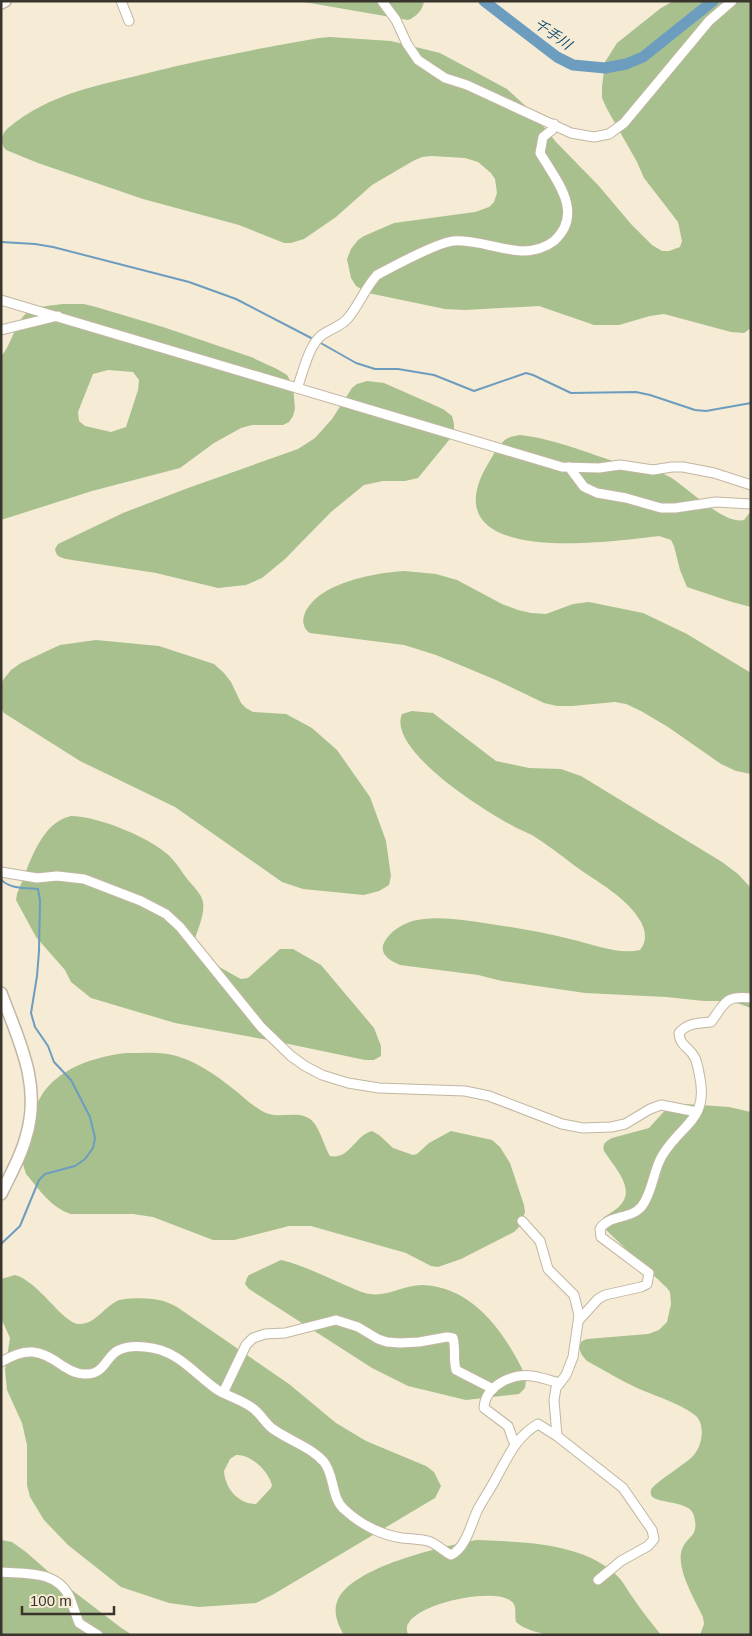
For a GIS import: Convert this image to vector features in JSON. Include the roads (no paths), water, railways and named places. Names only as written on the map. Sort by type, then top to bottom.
[{"type":"main road","points":[[1,993],[30,1078],[33,1098],[32,1117],[26,1139],[1,1194]]},
{"type":"street","points":[[121,1],[129,21]]},
{"type":"street","points":[[382,1],[396,20],[418,60],[433,71],[571,133],[594,137],[609,134],[624,123],[712,17],[732,1]]},
{"type":"street","points":[[297,388],[312,347],[320,336],[346,320],[356,308],[369,283],[377,275],[441,244],[454,241],[522,251],[536,250],[549,245],[557,238],[567,219],[568,206],[560,186],[540,153],[543,137],[552,130],[554,124]]},
{"type":"street","points":[[1,300],[562,466],[599,468],[620,465],[653,470],[683,467],[714,473],[751,485]]},
{"type":"street","points":[[1,330],[58,316]]},
{"type":"street","points":[[569,467],[584,487],[597,493],[626,498],[661,508],[675,508],[716,502],[751,504]]},
{"type":"street","points":[[1,872],[37,878],[57,876],[84,878],[141,901],[166,914],[180,926],[261,1027],[291,1056],[322,1075],[348,1083],[379,1088],[465,1091],[489,1096],[562,1124],[582,1128],[611,1127],[625,1124],[650,1108],[661,1105],[697,1112]]},
{"type":"street","points":[[579,1320],[598,1299],[605,1295],[647,1284],[649,1273],[601,1237],[600,1229],[608,1221],[634,1213],[640,1208],[646,1200],[661,1157],[670,1144],[694,1120],[700,1106],[699,1074],[695,1058],[680,1041],[679,1032],[689,1024],[710,1022],[728,999],[738,996],[751,998]]},
{"type":"street","points":[[522,1221],[540,1241],[548,1270],[574,1295],[579,1320],[572,1357],[566,1375],[556,1388],[554,1400],[557,1436]]},
{"type":"street","points":[[223,1393],[246,1345],[252,1338],[265,1334],[286,1333],[336,1320],[358,1327],[387,1342],[419,1342],[447,1337],[453,1338],[456,1370],[493,1389]]},
{"type":"street","points":[[1,1362],[14,1354],[30,1351],[52,1358],[74,1373],[85,1374],[99,1371],[118,1350],[134,1346],[148,1347],[172,1354],[223,1393],[250,1406],[266,1424],[317,1455],[325,1464],[338,1502],[344,1510],[365,1525],[400,1538],[427,1540],[451,1555],[457,1552],[464,1542],[478,1509],[515,1445],[528,1429],[538,1424],[557,1436],[623,1488],[652,1530],[654,1539],[648,1546],[621,1561],[598,1580]]},
{"type":"street","points":[[515,1445],[508,1426],[484,1408],[484,1402],[493,1389],[499,1383],[522,1376],[532,1376],[560,1383]]},
{"type":"street","points":[[1,1572],[37,1574],[48,1576],[56,1581],[70,1597],[79,1623],[98,1635]]},
{"type":"waterway","name":"千手川","points":[[484,1],[557,57],[573,65],[605,68],[626,64],[643,57],[713,1]]},
{"type":"waterway","points":[[1,242],[53,247],[189,282],[236,299],[315,340]]},
{"type":"waterway","points":[[319,342],[356,363],[375,369],[398,369],[434,375],[474,391],[526,373],[571,393],[636,392],[695,410],[706,411],[751,403]]},
{"type":"waterway","points":[[1,879],[8,885],[38,889],[40,901],[39,951],[31,1013],[35,1027],[48,1046],[54,1062],[71,1080],[90,1117],[95,1138],[93,1148],[85,1159],[75,1166],[45,1174],[39,1180],[20,1226],[1,1244]]}]
